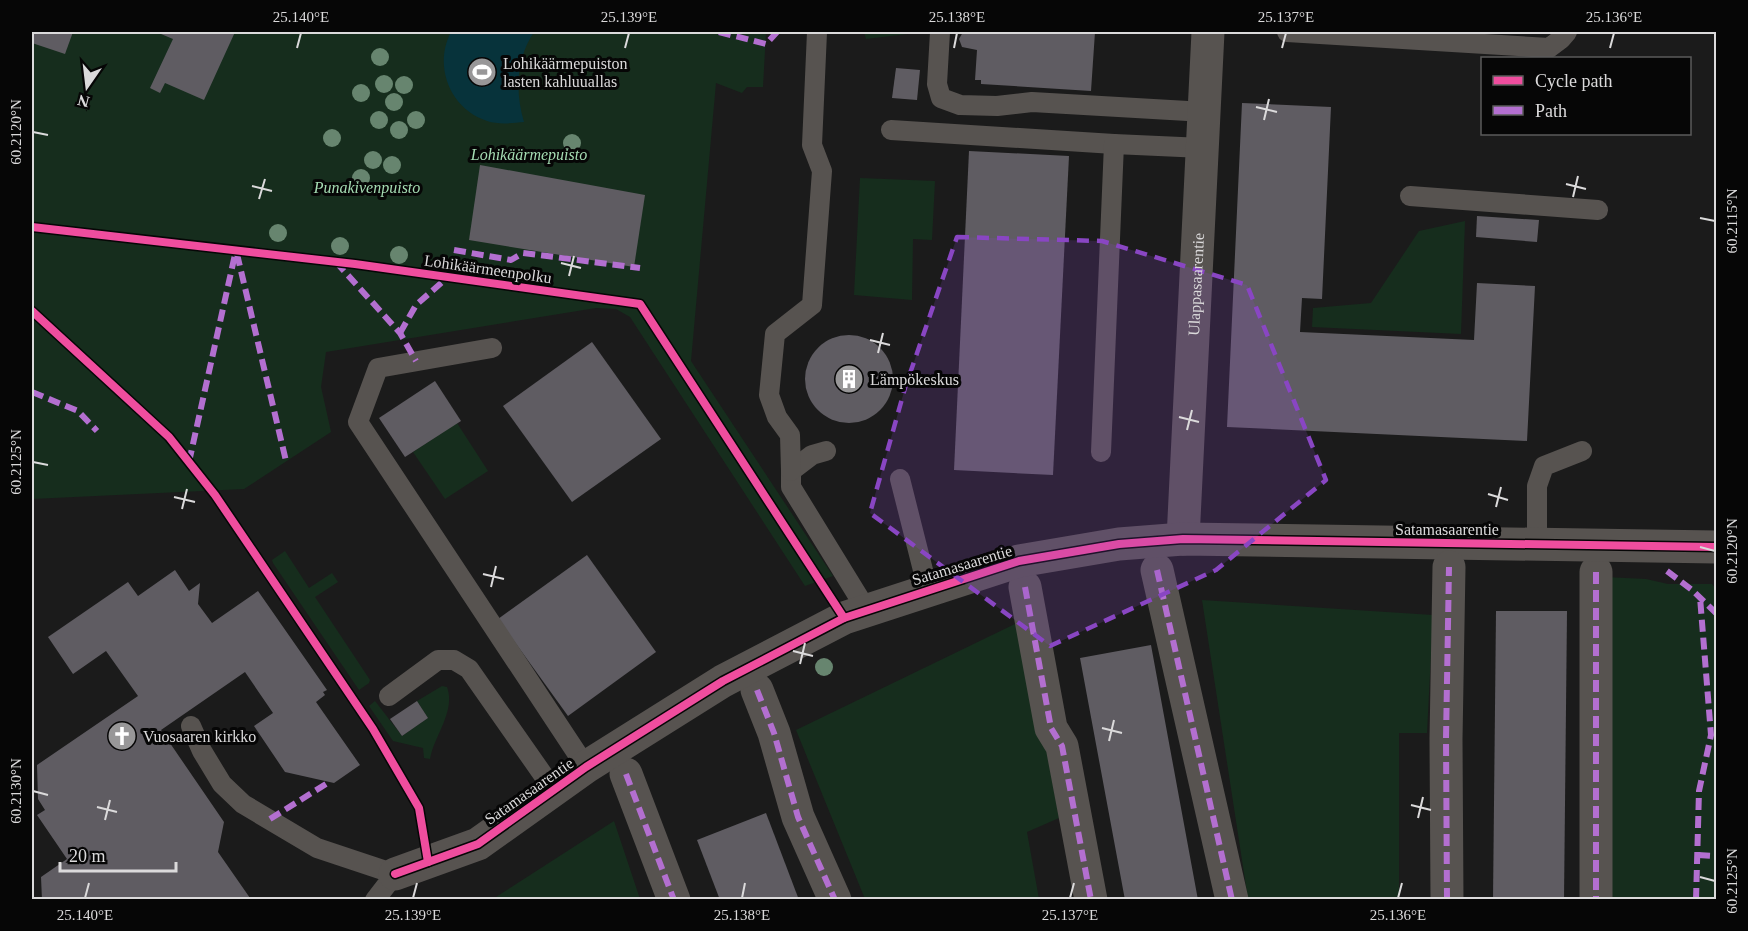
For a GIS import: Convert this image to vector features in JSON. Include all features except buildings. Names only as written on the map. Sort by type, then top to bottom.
[{"type":"street","name":"Ulappasaarentie","points":[[1183,538],[1208,32]]},
{"type":"street","name":"Satamasaarentie","points":[[394,874],[478,844],[586,767],[622,761],[723,681],[795,642],[866,609],[928,590],[1022,574],[1119,544],[1183,538],[1449,555],[1537,543],[1716,547]]},
{"type":"street","points":[[1447,900],[1446,739],[1449,555]]},
{"type":"street","points":[[1157,570],[1232,900]]},
{"type":"street","points":[[1596,572],[1596,900]]},
{"type":"street","points":[[1022,574],[1051,728],[1062,746],[1091,900]]},
{"type":"street","points":[[757,690],[774,733],[798,817],[835,900]]},
{"type":"street","points":[[622,761],[674,900]]},
{"type":"lane","points":[[817,32],[812,145],[822,171],[812,305],[775,334],[769,395],[777,417],[790,435],[791,487],[866,609]]},
{"type":"lane","points":[[939,32],[937,84],[941,98],[960,105],[1032,102],[1205,112]]},
{"type":"lane","points":[[1287,32],[1549,48],[1567,32]]},
{"type":"lane","points":[[891,130],[1114,144],[1203,147]]},
{"type":"lane","points":[[1101,452],[1114,144]]},
{"type":"lane","points":[[1410,196],[1598,210]]},
{"type":"lane","points":[[492,348],[378,368],[358,423],[586,767]]},
{"type":"lane","points":[[791,471],[812,455],[826,451]]},
{"type":"lane","points":[[1537,543],[1537,486],[1544,466],[1582,451]]},
{"type":"lane","points":[[900,479],[928,590]]},
{"type":"lane","points":[[389,696],[438,660],[454,660],[469,669],[554,789]]},
{"type":"lane","points":[[191,726],[202,751],[222,784],[243,804],[316,848],[394,874],[375,900]]},
{"type":"highlighted area","points":[[957,237],[1102,241],[1247,285],[1326,480],[1216,570],[1050,646],[870,513],[905,388]]},
{"type":"green space","name":"Punakivenpuisto","points":[[32,32],[766,32],[763,87],[747,87],[742,93],[716,83],[691,361],[833,576],[805,586],[630,317],[616,309],[596,308],[326,352],[321,387],[331,432],[244,489],[32,499]]},
{"type":"green space","points":[[864,32],[924,32],[866,39]]},
{"type":"green space","points":[[860,178],[935,181],[932,240],[913,239],[912,300],[854,295]]},
{"type":"green space","points":[[1465,221],[1461,334],[1312,327],[1313,308],[1371,303],[1419,231]]},
{"type":"green space","points":[[457,423],[488,471],[445,499],[413,452]]},
{"type":"green space","points":[[285,551],[309,588],[332,573],[338,582],[315,597],[370,680],[359,690],[273,563],[272,560]]},
{"type":"green space","points":[[1605,577],[1646,579],[1668,584],[1712,584],[1716,589],[1716,899],[1605,899]]},
{"type":"green space","points":[[1202,600],[1433,615],[1427,733],[1399,733],[1399,899],[1248,899]]},
{"type":"green space","points":[[1023,620],[1059,818],[1027,832],[1039,899],[865,899],[796,730]]},
{"type":"green space","points":[[442,686],[447,687],[449,705],[430,759],[424,758],[423,748],[393,741],[369,706],[375,701],[402,736],[428,718],[417,701]]},
{"type":"green space","points":[[614,821],[640,899],[493,899]]},
{"type":"water","name":"Lohikäärmepuiston lasten kahluuallas","points":[[451,32],[534,32],[524,53],[519,76],[519,99],[524,122],[487,121],[463,107],[448,85],[445,72],[446,45]]},
{"type":"marked path","points":[[719,32],[766,44],[777,32]]},
{"type":"marked path","points":[[189,462],[236,250]]},
{"type":"marked path","points":[[454,250],[511,260],[523,253],[640,268]]},
{"type":"marked path","points":[[237,254],[286,461]]},
{"type":"marked path","points":[[336,262],[400,333],[416,361]]},
{"type":"marked path","points":[[400,333],[416,305],[448,277]]},
{"type":"marked path","points":[[32,392],[78,411],[97,431]]},
{"type":"marked path","points":[[1447,900],[1446,739],[1449,567]]},
{"type":"marked path","points":[[1157,570],[1232,900]]},
{"type":"marked path","points":[[1667,571],[1692,590],[1716,613]]},
{"type":"marked path","points":[[1596,572],[1596,900]]},
{"type":"marked path","points":[[1025,587],[1051,728],[1062,746],[1091,900]]},
{"type":"marked path","points":[[1696,900],[1699,791],[1711,735],[1700,597]]},
{"type":"marked path","points":[[757,690],[774,733],[798,817],[835,900]]},
{"type":"marked path","points":[[626,774],[674,900]]},
{"type":"marked path","points":[[270,819],[326,784]]},
{"type":"marked path","points":[[1698,855],[1716,856]]},
{"type":"cycle path","name":"Lohikäärmeenpolku","points":[[32,227],[355,264],[640,304],[844,618]]},
{"type":"cycle path","points":[[32,311],[169,437],[215,495],[373,729],[419,808],[428,862]]},
{"type":"cycle path","points":[[395,874],[478,844],[586,767],[723,681],[844,618],[1019,561],[1119,544],[1183,539],[1716,547]]},
{"type":"place","name":"Lohikäärmepuiston lasten kahluuallas","points":[[482,72]]},
{"type":"place","name":"Lämpökeskus","points":[[849,379]]},
{"type":"place","name":"Vuosaaren kirkko","points":[[122,736]]},
{"type":"park label","name":"Lohikäärmepuisto","points":[[529,154]]}]
